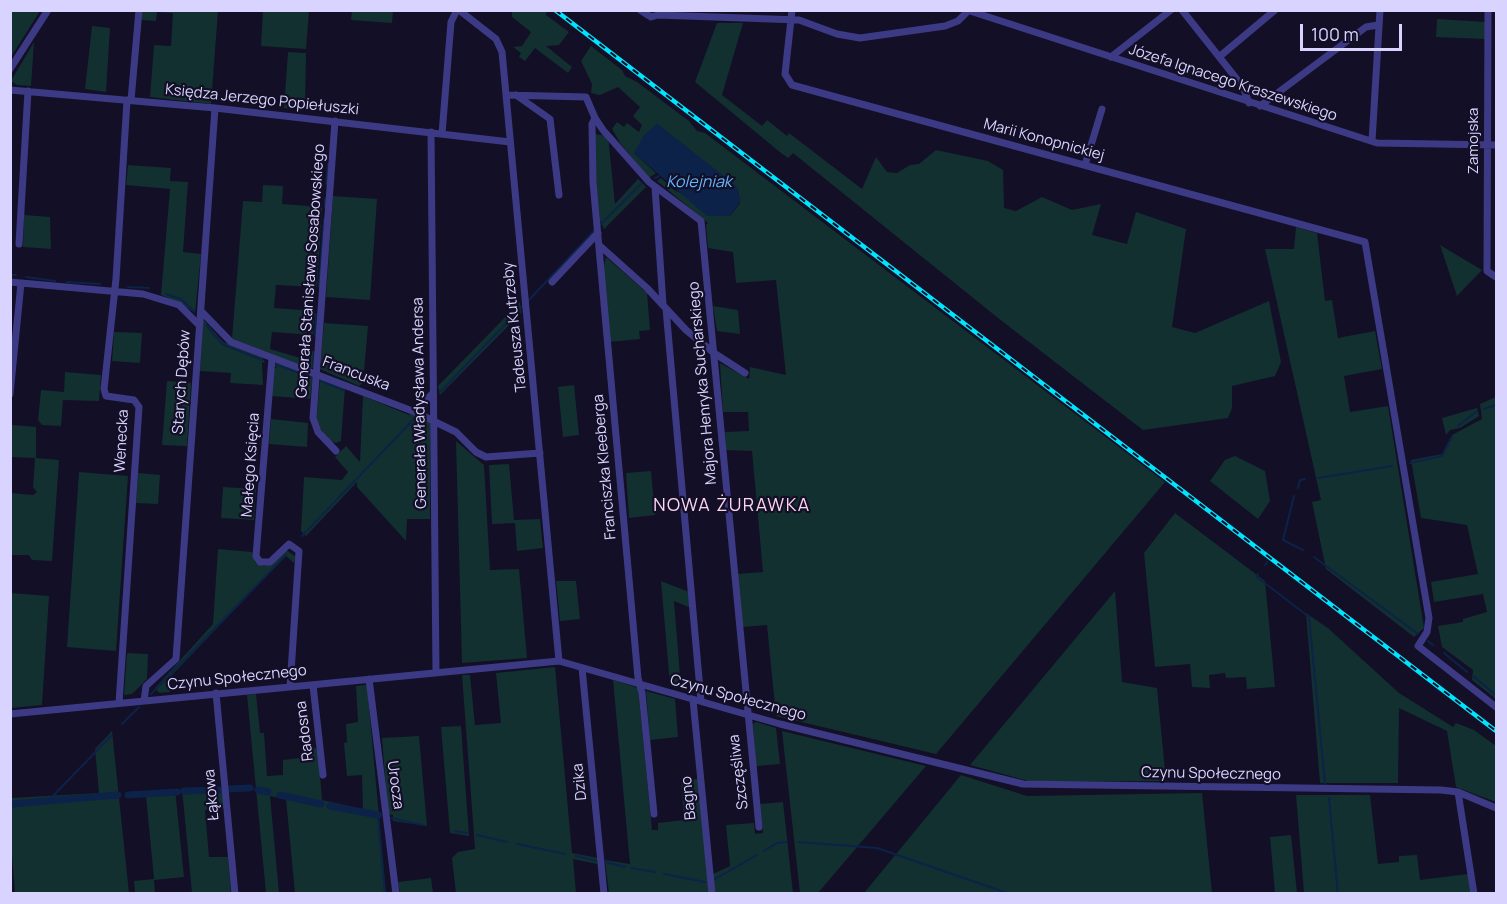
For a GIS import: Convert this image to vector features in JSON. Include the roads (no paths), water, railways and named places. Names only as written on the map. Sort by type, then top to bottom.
[{"type":"street","points":[[10,69],[48,10]]},
{"type":"street","name":"Wenecka","points":[[119,703],[139,407],[134,400],[110,398],[104,392],[139,10]]},
{"type":"street","points":[[442,134],[451,22],[458,10]]},
{"type":"street","name":"Tadeusza Kutrzeby","points":[[458,10],[500,45],[559,661]]},
{"type":"street","points":[[640,10],[650,17],[659,13],[791,20],[807,22],[844,36],[867,38],[945,26],[958,21],[968,11]]},
{"type":"street","name":"Marii Konopnickiej","points":[[792,10],[785,76],[792,85],[1365,242],[1429,618],[1427,632],[1418,646],[1497,707]]},
{"type":"street","points":[[1111,57],[1171,10]]},
{"type":"street","points":[[1182,10],[1243,87],[1249,103]]},
{"type":"street","points":[[1219,57],[1275,10]]},
{"type":"street","points":[[1372,141],[1380,10]]},
{"type":"street","name":"Zamojska","points":[[1488,10],[1487,271],[1497,277]]},
{"type":"street","name":"Józefa Ignacego Kraszewskiego","points":[[968,11],[1372,141],[1497,145]]},
{"type":"street","points":[[1260,106],[1366,27],[1378,25]]},
{"type":"street","points":[[1124,48],[1126,62]]},
{"type":"street","name":"Księdza Jerzego Popiełuszki","points":[[10,90],[215,108],[510,142]]},
{"type":"street","points":[[20,244],[28,91]]},
{"type":"street","points":[[506,95],[516,95],[550,119],[559,195]]},
{"type":"street","name":"Majora Henryka Sucharskiego","points":[[516,95],[586,97],[595,118],[655,187],[687,208],[700,221],[746,715]]},
{"type":"street","name":"Starych Dębów","points":[[144,701],[146,686],[176,659],[215,108]]},
{"type":"street","points":[[1084,165],[1102,110]]},
{"type":"street","name":"Franciszka Kleeberga","points":[[595,118],[592,124],[592,174],[654,814]]},
{"type":"street","name":"Generała Stanisława Sosabowskiego","points":[[335,121],[314,425],[336,451]]},
{"type":"street","name":"Generała Władysława Andersa","points":[[431,132],[436,673]]},
{"type":"street","name":"Bagno","points":[[655,187],[712,894]]},
{"type":"street","points":[[552,282],[598,233]]},
{"type":"street","points":[[599,245],[714,353],[746,373]]},
{"type":"street","points":[[10,282],[164,298],[179,305],[199,325]]},
{"type":"street","points":[[10,394],[21,283]]},
{"type":"street","name":"Francuska","points":[[201,311],[231,342],[415,412],[456,432],[476,452],[486,457],[540,453]]},
{"type":"street","name":"Małego Księcia","points":[[272,358],[256,556],[260,562],[270,562],[286,546],[293,545],[299,551],[290,687]]},
{"type":"street","points":[[415,412],[433,393]]},
{"type":"street","name":"Czynu Społecznego","points":[[10,714],[559,661],[746,715],[1023,784],[1458,792]]},
{"type":"street","name":"Dzika","points":[[582,668],[604,894]]},
{"type":"street","name":"Urocza","points":[[369,679],[396,894]]},
{"type":"street","name":"Radosna","points":[[313,685],[323,775]]},
{"type":"street","name":"Łąkowa","points":[[216,693],[235,894]]},
{"type":"street","name":"Szczęśliwa","points":[[746,715],[759,827]]},
{"type":"street","points":[[1458,792],[1497,808]]},
{"type":"street","points":[[1458,792],[1474,894]]},
{"type":"water","name":"Kolejniak","points":[[657,124],[733,183],[738,190],[740,202],[730,216],[707,216],[634,153],[644,135]]},
{"type":"waterway","points":[[326,184],[328,164]]},
{"type":"waterway","points":[[655,178],[659,176]]},
{"type":"waterway","points":[[600,225],[642,183]]},
{"type":"waterway","points":[[325,199],[325,207]]},
{"type":"waterway","points":[[319,286],[324,219]]},
{"type":"waterway","points":[[527,302],[595,230]]},
{"type":"waterway","points":[[10,275],[16,275]]},
{"type":"waterway","points":[[26,277],[55,281]]},
{"type":"waterway","points":[[67,282],[100,284]]},
{"type":"waterway","points":[[128,287],[149,288]]},
{"type":"waterway","points":[[166,294],[181,299],[194,311]]},
{"type":"waterway","points":[[440,392],[523,306]]},
{"type":"waterway","points":[[315,336],[316,314]]},
{"type":"waterway","points":[[206,325],[222,344],[262,360]]},
{"type":"waterway","points":[[313,365],[314,353]]},
{"type":"waterway","points":[[277,365],[311,377]]},
{"type":"waterway","points":[[321,381],[343,390]]},
{"type":"waterway","points":[[424,409],[429,403]]},
{"type":"waterway","points":[[1484,409],[1495,405]]},
{"type":"waterway","points":[[1458,426],[1477,411]]},
{"type":"waterway","points":[[302,536],[414,419]]},
{"type":"waterway","points":[[1410,463],[1442,456],[1452,437]]},
{"type":"waterway","points":[[1318,478],[1392,466]]},
{"type":"waterway","points":[[1298,488],[1300,480],[1305,479]]},
{"type":"waterway","points":[[1294,496],[1283,540],[1303,550]]},
{"type":"waterway","points":[[151,694],[286,555]]},
{"type":"waterway","points":[[1314,557],[1418,634]]},
{"type":"waterway","points":[[1258,574],[1257,577],[1309,617],[1325,784]]},
{"type":"waterway","points":[[1428,641],[1433,645]]},
{"type":"waterway","points":[[1444,653],[1467,672]]},
{"type":"waterway","points":[[1473,676],[1496,695]]},
{"type":"waterway","points":[[122,724],[139,707]]},
{"type":"waterway","points":[[49,800],[111,736]]},
{"type":"waterway","points":[[228,789],[250,788]]},
{"type":"waterway","points":[[184,791],[220,790]]},
{"type":"waterway","points":[[258,790],[268,792]]},
{"type":"waterway","points":[[128,795],[177,792]]},
{"type":"waterway","points":[[12,804],[118,795]]},
{"type":"waterway","points":[[280,795],[321,804]]},
{"type":"waterway","points":[[1329,798],[1338,894]]},
{"type":"waterway","points":[[330,806],[378,815]]},
{"type":"waterway","points":[[381,816],[378,815],[385,894]]},
{"type":"waterway","points":[[391,818],[423,825]]},
{"type":"waterway","points":[[455,831],[467,833]]},
{"type":"waterway","points":[[477,835],[507,842]]},
{"type":"waterway","points":[[764,851],[777,843],[787,842]]},
{"type":"waterway","points":[[799,842],[877,848],[1010,894]]},
{"type":"waterway","points":[[517,844],[565,854]]},
{"type":"waterway","points":[[715,879],[757,855]]},
{"type":"waterway","points":[[576,856],[597,861]]},
{"type":"waterway","points":[[605,862],[625,867]]},
{"type":"waterway","points":[[631,868],[655,872]]},
{"type":"waterway","points":[[664,874],[705,882]]},
{"type":"railway","points":[[555,10],[1496,731]]},
{"type":"district","name":"NOWA ŻURAWKA","points":[[732,506]]}]
